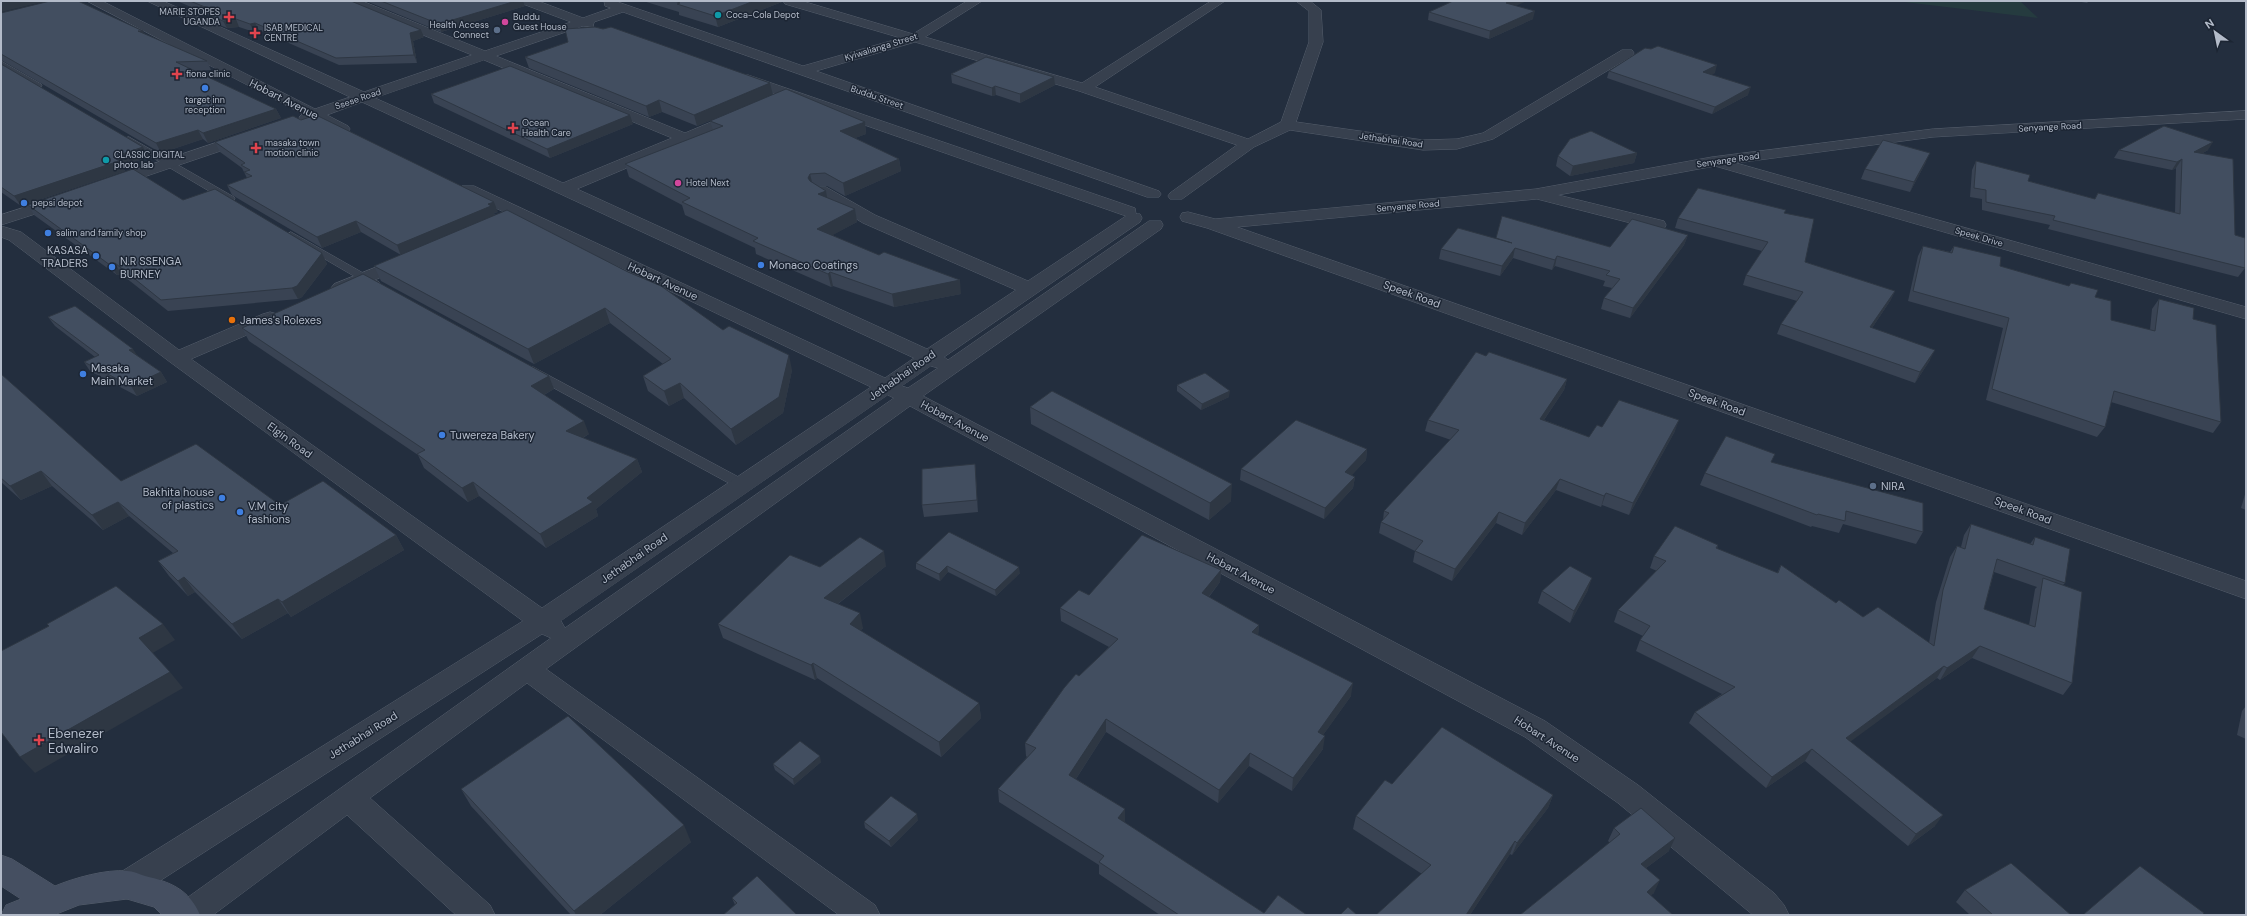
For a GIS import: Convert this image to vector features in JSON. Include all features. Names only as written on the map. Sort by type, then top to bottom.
[{"type":"street","name":"Hobart Avenue","points":[[93,1],[356,135]]},
{"type":"street","points":[[153,1],[951,367]]},
{"type":"street","points":[[351,1],[684,138]]},
{"type":"street","points":[[527,1],[606,29]]},
{"type":"street","name":"Buddu Street","points":[[602,1],[1152,194]]},
{"type":"street","name":"Kyiwalianga Street","points":[[802,71],[915,38],[976,1]]},
{"type":"street","points":[[1084,88],[1219,1]]},
{"type":"street","points":[[1176,196],[1249,144],[1288,125],[1316,42],[1315,10],[1302,1]]},
{"type":"street","points":[[796,2],[1084,88],[1249,144]]},
{"type":"street","name":"Ssese Road","points":[[294,121],[623,8]]},
{"type":"street","name":"Jethabhai Road","points":[[1288,125],[1423,145],[1457,144],[1488,136],[1628,53]]},
{"type":"street","points":[[730,73],[1139,218],[1173,223],[1188,217],[1192,212],[1191,206],[1176,196],[1152,194],[1133,201],[1128,206],[1139,218]]},
{"type":"street","points":[[564,189],[789,94]]},
{"type":"street","name":"Senyange Road","points":[[1213,224],[1536,194],[1712,162],[1933,134],[2246,115]]},
{"type":"street","points":[[95,189],[257,134]]},
{"type":"street","name":"Speek Drive","points":[[1712,162],[2246,313]]},
{"type":"street","name":"Hobart Avenue","points":[[455,183],[898,391],[1535,729],[1628,794],[1763,903],[1773,915]]},
{"type":"street","points":[[820,190],[869,219],[1028,288]]},
{"type":"street","points":[[1536,194],[1658,225]]},
{"type":"street","points":[[6,222],[73,196]]},
{"type":"street","points":[[496,223],[519,214]]},
{"type":"street","name":"Speek Road","points":[[1188,217],[1213,224],[2246,590]]},
{"type":"street","name":"Jethabhai Road","points":[[188,915],[348,797],[569,639],[898,391],[928,357],[1028,288],[1139,218]]},
{"type":"street","name":"Jethabhai Road","points":[[127,885],[541,622],[741,484],[898,391],[951,367],[1139,218]]},
{"type":"street","name":"Elgin Road","points":[[6,222],[177,358],[541,622],[569,639]]},
{"type":"street","points":[[321,296],[423,254]]},
{"type":"street","points":[[177,358],[285,312]]},
{"type":"street","points":[[527,669],[864,915]]},
{"type":"street","points":[[348,797],[479,915]]},
{"type":"street","points":[[1,869],[52,901]]},
{"type":"street","points":[[17,915],[78,891],[127,885],[164,895],[184,915]]},
{"type":"lane","points":[[1,64],[48,92]]},
{"type":"lane","points":[[122,136],[243,207]]},
{"type":"lane","points":[[284,231],[385,290]]},
{"type":"lane","points":[[524,366],[741,484]]},
{"type":"green space","points":[[1896,1],[2020,1],[2038,18]]},
{"type":"building","points":[[50,1],[78,1],[143,31],[138,31],[207,61],[176,62],[276,109],[203,133],[198,130],[156,143],[1,54],[1,13]]},
{"type":"building","points":[[190,1],[351,1],[421,30],[410,33],[414,55],[336,58],[255,23],[250,24],[236,19],[223,21],[212,16],[210,9]]},
{"type":"building","points":[[381,1],[516,1],[439,24]]},
{"type":"building","points":[[675,1],[754,1],[715,16],[677,4],[680,3]]},
{"type":"building","points":[[1453,1],[1510,1],[1506,3],[1535,11],[1490,31],[1429,12]]},
{"type":"building","points":[[595,27],[603,29],[611,27],[770,83],[694,115],[659,100],[646,106],[525,57],[568,42],[565,29]]},
{"type":"building","points":[[1658,46],[1717,65],[1703,72],[1751,87],[1715,107],[1609,71],[1645,48],[1651,49]]},
{"type":"building","points":[[986,57],[1054,77],[1020,94],[995,86],[992,88],[951,74]]},
{"type":"building","points":[[1,64],[143,147],[113,157],[119,161],[14,196],[1,187]]},
{"type":"building","points":[[510,66],[630,115],[547,149],[431,94]]},
{"type":"building","points":[[786,89],[865,122],[840,131],[899,159],[843,183],[825,173],[810,174],[808,178],[810,181],[826,191],[818,194],[855,209],[817,229],[879,255],[884,252],[960,280],[892,294],[830,272],[828,274],[753,241],[758,238],[682,202],[690,198],[625,164],[723,126],[710,121]]},
{"type":"building","points":[[316,115],[494,202],[488,204],[491,206],[397,245],[356,221],[317,237],[227,185],[252,176],[244,172],[250,170],[241,165],[245,163],[215,142],[293,116],[301,120]]},
{"type":"building","points":[[2164,126],[2213,142],[2194,152],[2233,159],[2235,235],[2245,238],[2245,268],[2053,220],[2055,216],[1986,202],[1986,190],[1974,188],[1976,161],[2030,175],[2028,181],[2095,199],[2098,193],[2180,214],[2182,159],[2177,162],[2119,150]]},
{"type":"building","points":[[1591,131],[1637,153],[1573,166],[1558,156],[1570,139]]},
{"type":"building","points":[[1883,140],[1930,153],[1914,182],[1865,169]]},
{"type":"building","points":[[133,169],[183,200],[215,189],[322,253],[297,286],[292,288],[161,300],[115,263],[110,265],[28,205]]},
{"type":"building","points":[[1698,188],[1786,210],[1784,213],[1814,219],[1805,262],[1895,291],[1870,327],[1935,350],[1920,372],[1781,324],[1803,292],[1746,275],[1768,242],[1678,218]]},
{"type":"building","points":[[507,210],[628,272],[661,286],[723,330],[729,326],[789,355],[779,397],[731,429],[680,383],[664,391],[643,376],[671,359],[605,308],[528,349],[374,266]]},
{"type":"building","points":[[1502,216],[1610,247],[1632,219],[1688,235],[1633,308],[1604,298],[1620,279],[1606,275],[1610,271],[1557,256],[1555,260],[1515,248],[1502,266],[1441,249],[1458,228],[1512,243],[1496,238]]},
{"type":"building","points":[[1923,246],[1952,253],[1954,246],[2001,257],[2000,266],[2069,286],[2071,283],[2098,290],[2095,297],[2111,301],[2111,320],[2155,331],[2159,299],[2194,308],[2193,319],[2216,325],[2221,422],[2114,391],[2105,427],[1992,389],[2009,318],[1913,291]]},
{"type":"building","points":[[363,274],[549,376],[531,386],[584,421],[566,431],[637,459],[587,498],[593,502],[540,534],[473,482],[462,488],[417,454],[425,450],[242,328]]},
{"type":"building","points":[[75,306],[133,349],[129,350],[161,372],[131,386],[84,362],[99,355],[48,317]]},
{"type":"building","points":[[1476,352],[1486,356],[1489,352],[1567,379],[1540,419],[1589,437],[1597,425],[1602,427],[1619,400],[1679,420],[1633,503],[1606,493],[1604,496],[1560,479],[1525,523],[1499,512],[1455,569],[1415,551],[1423,541],[1381,522],[1389,513],[1384,511],[1459,430],[1428,420]]},
{"type":"building","points":[[1205,373],[1230,391],[1202,404],[1177,385]]},
{"type":"building","points":[[1,374],[121,481],[196,444],[280,505],[323,481],[396,535],[282,602],[278,599],[232,624],[184,577],[178,581],[158,561],[178,551],[118,502],[92,515],[41,471],[10,486],[1,478]]},
{"type":"building","points":[[1052,391],[1232,484],[1210,503],[1030,407]]},
{"type":"building","points":[[1296,420],[1367,449],[1345,472],[1355,477],[1325,508],[1241,469]]},
{"type":"building","points":[[1726,436],[1775,454],[1771,462],[1923,503],[1923,532],[1846,511],[1845,521],[1817,515],[1705,473]]},
{"type":"building","points":[[975,464],[977,500],[922,505],[922,469]]},
{"type":"building","points":[[1971,524],[2033,545],[2035,537],[2070,549],[2065,583],[1997,559],[1984,609],[2035,627],[2043,578],[2082,592],[2072,683],[1980,646],[1947,668],[1944,666],[1846,738],[1943,815],[1916,834],[1812,749],[1772,777],[1695,712],[1735,687],[1640,640],[1650,626],[1618,610],[1666,561],[1654,556],[1675,526],[1718,545],[1716,548],[1778,573],[1781,565],[1836,603],[1839,600],[1863,617],[1878,607],[1934,646],[1943,590],[1957,546],[1965,549]]},
{"type":"building","points":[[949,532],[1019,567],[995,590],[947,566],[939,574],[916,563]]},
{"type":"building","points":[[1142,535],[1221,570],[1202,593],[1259,625],[1252,632],[1353,683],[1318,732],[1325,736],[1293,778],[1250,753],[1219,790],[1106,719],[1069,775],[1125,809],[1118,818],[1264,913],[1278,895],[1307,915],[1179,915],[1099,862],[1104,856],[998,789],[1036,748],[1025,743],[1064,688],[1076,674],[1079,676],[1118,639],[1060,608],[1079,590],[1089,595]]},
{"type":"building","points":[[860,537],[884,551],[824,598],[860,613],[850,624],[979,703],[939,742],[813,663],[811,665],[718,624],[790,555],[820,567]]},
{"type":"building","points":[[1570,566],[1592,578],[1574,611],[1542,591]]},
{"type":"building","points":[[116,586],[163,624],[139,638],[170,672],[20,757],[1,732],[1,651],[49,626],[47,624]]},
{"type":"building","points":[[568,716],[684,825],[574,911],[461,789]]},
{"type":"building","points":[[1442,727],[1553,795],[1517,843],[1515,841],[1466,915],[1376,915],[1431,865],[1356,816],[1385,780],[1392,784]]},
{"type":"building","points":[[800,741],[820,756],[793,779],[773,764]]},
{"type":"building","points":[[891,796],[917,814],[889,841],[864,822]]},
{"type":"building","points":[[1641,808],[1675,838],[1641,864],[1660,880],[1647,892],[1673,915],[1520,915],[1620,834],[1614,828]]},
{"type":"building","points":[[2011,863],[2071,915],[1993,915],[1965,890]]},
{"type":"building","points":[[2140,866],[2204,913],[2202,915],[2084,914]]},
{"type":"building","points":[[757,876],[797,915],[723,915],[737,903],[732,898]]},
{"type":"building","points":[[1348,907],[1357,915],[1340,915]]},
{"type":"place","name":"Coca-Cola Depot","points":[[718,15]]},
{"type":"place","name":"MARIE STOPES UGANDA","points":[[229,17]]},
{"type":"place","name":"Buddu Guest House","points":[[505,22]]},
{"type":"place","name":"Health Access Connect","points":[[497,30]]},
{"type":"place","name":"ISAB MEDICAL CENTRE","points":[[255,33]]},
{"type":"place","name":"fiona clinic","points":[[177,74]]},
{"type":"place","name":"target inn reception","points":[[205,88]]},
{"type":"place","name":"Ocean Health Care","points":[[513,128]]},
{"type":"place","name":"masaka town motion clinic","points":[[256,148]]},
{"type":"place","name":"CLASSIC DIGITAL photo lab","points":[[106,160]]},
{"type":"place","name":"Hotel Next","points":[[678,183]]},
{"type":"place","name":"pepsi depot","points":[[24,203]]},
{"type":"place","name":"salim and family shop","points":[[48,233]]},
{"type":"place","name":"KASASA TRADERS","points":[[96,256]]},
{"type":"place","name":"Monaco Coatings","points":[[761,265]]},
{"type":"place","name":"N.R SSENGA BURNEY","points":[[112,267]]},
{"type":"place","name":"James's Rolexes","points":[[232,320]]},
{"type":"place","name":"Masaka Main Market","points":[[83,374]]},
{"type":"place","name":"Tuwereza Bakery","points":[[442,435]]},
{"type":"place","name":"NIRA","points":[[1873,486]]},
{"type":"place","name":"Bakhita house of plastics","points":[[222,498]]},
{"type":"place","name":"V.M city fashions","points":[[240,512]]},
{"type":"place","name":"Ebenezer Edwaliro","points":[[39,740]]}]
